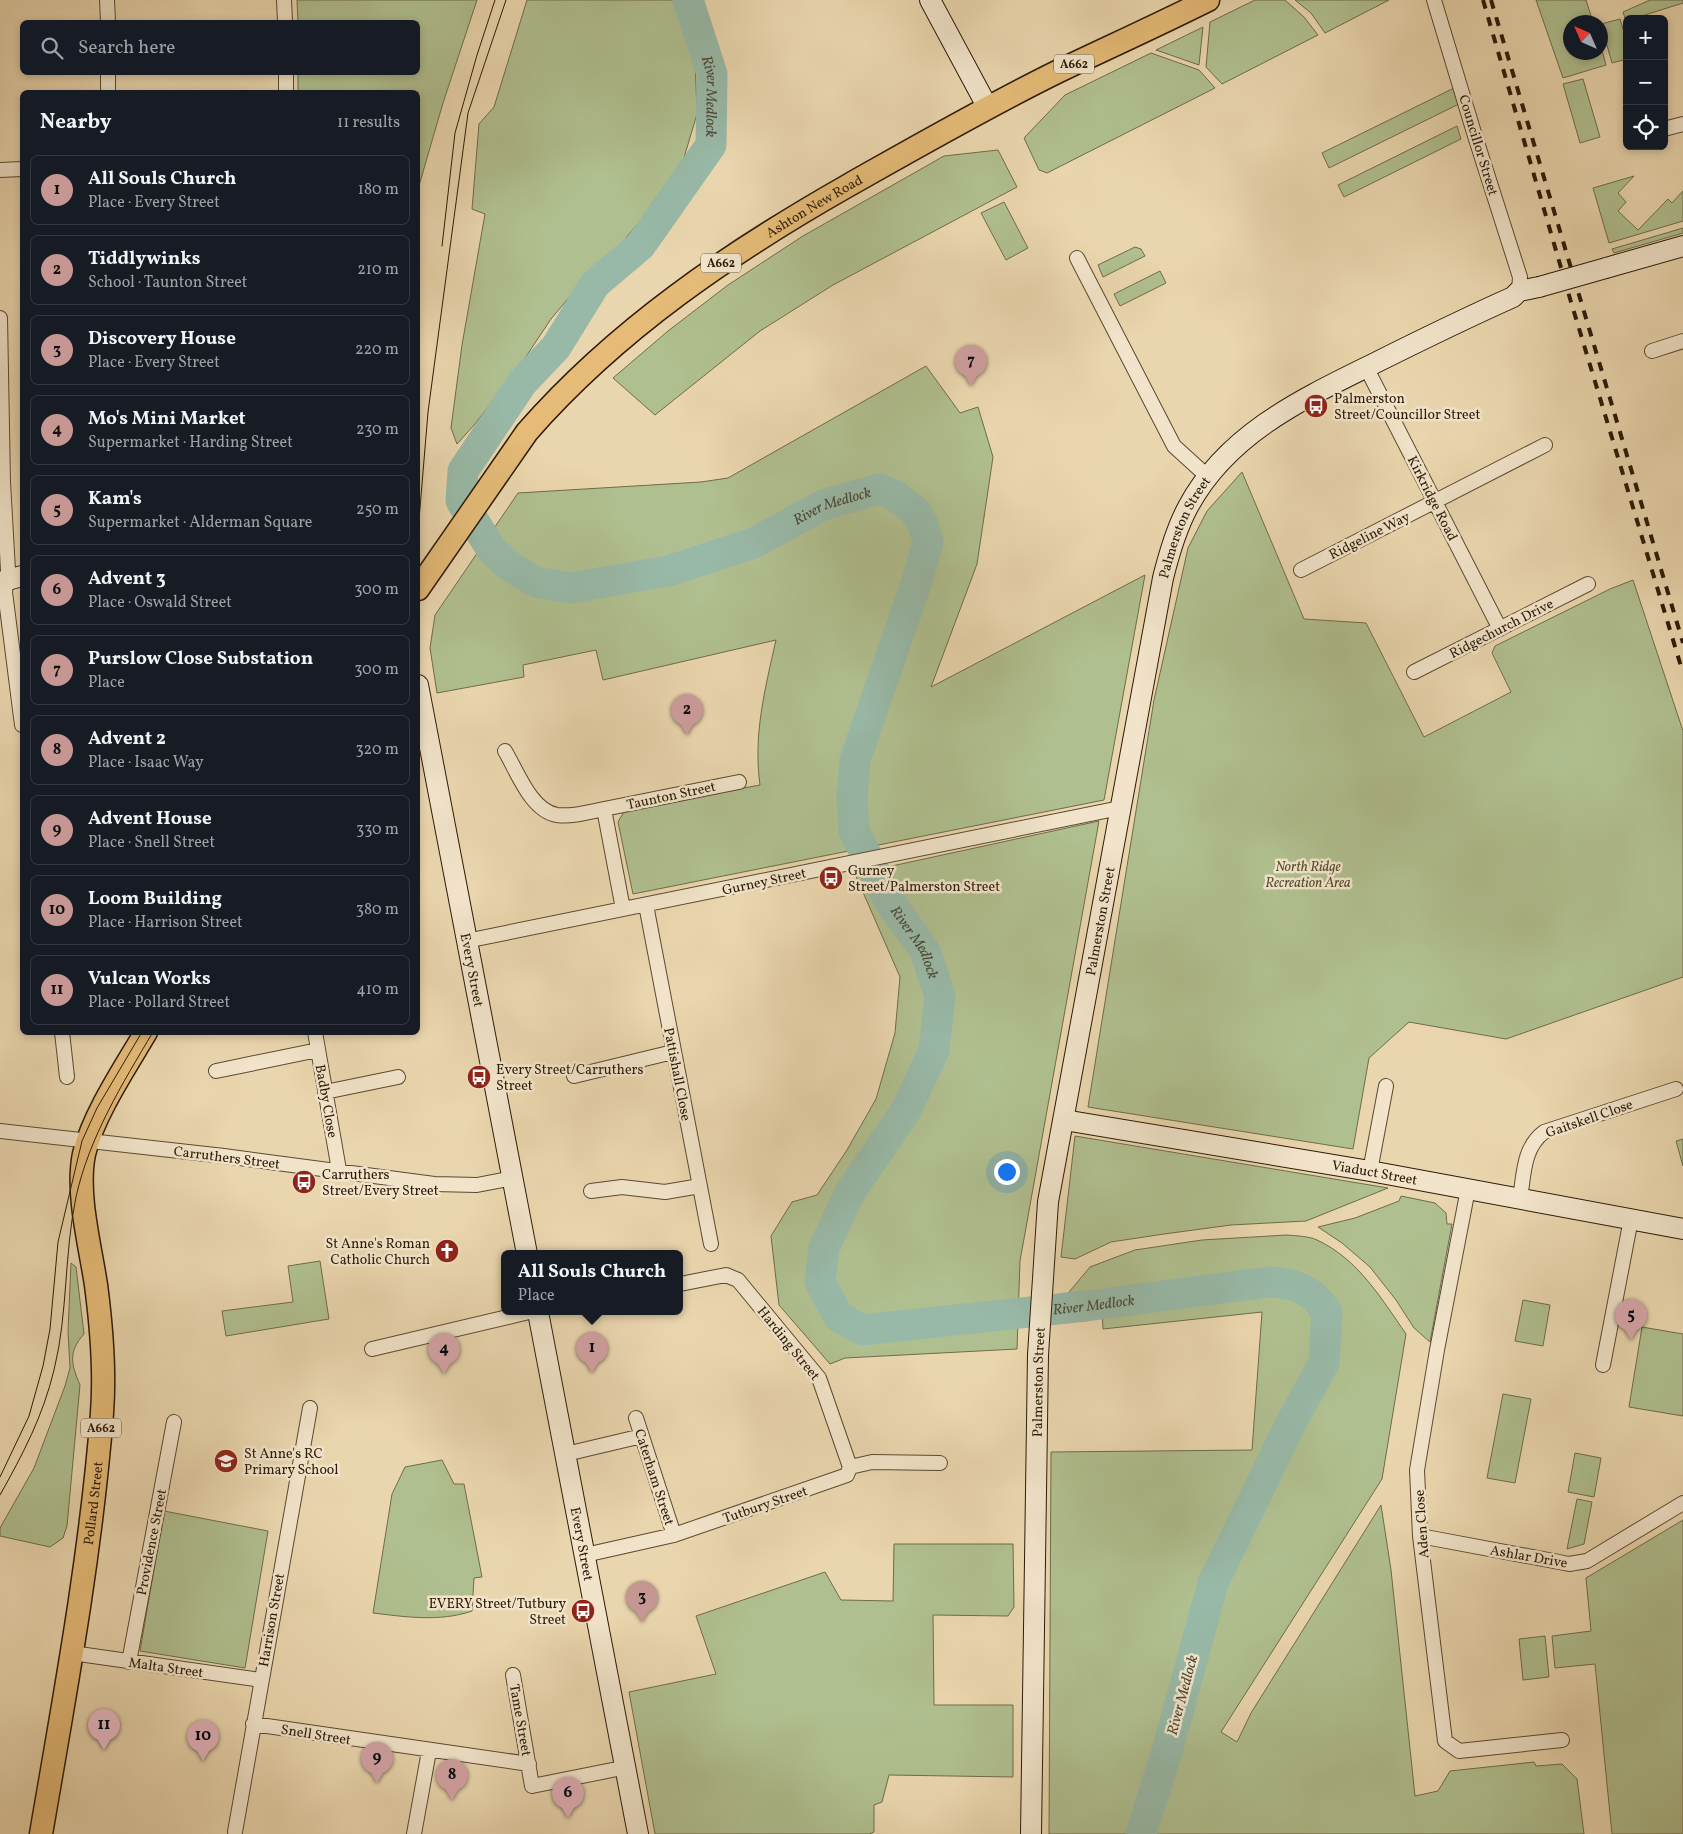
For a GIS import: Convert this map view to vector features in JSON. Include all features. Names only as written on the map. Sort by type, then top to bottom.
[{"type":"main road","name":"Ashton New Road","points":[[420,586],[527,432],[556,400],[647,318],[700,278],[772,229],[988,108],[1208,0]]},
{"type":"main road","name":"A662","points":[[87,1140],[126,1065],[144,1035]]},
{"type":"main road","name":"Pollard Street","points":[[41,1834],[72,1653],[95,1496],[103,1390],[96,1288],[82,1188],[82,1166],[87,1140]]},
{"type":"street","points":[[108,0],[108,20]]},
{"type":"street","points":[[284,0],[285,20]]},
{"type":"street","points":[[930,0],[988,108]]},
{"type":"street","name":"Councillor Street","points":[[1434,0],[1474,136],[1520,278],[1519,291]]},
{"type":"street","points":[[108,75],[108,90]]},
{"type":"street","points":[[286,75],[286,90]]},
{"type":"street","points":[[1668,129],[1683,124]]},
{"type":"street","points":[[0,170],[20,168]]},
{"type":"street","name":"Palmerston Street","points":[[1032,1834],[1038,1354],[1048,1202],[1163,578],[1171,548],[1188,507],[1208,477],[1236,446],[1268,420],[1304,398],[1513,297],[1519,291],[1683,246]]},
{"type":"street","points":[[1077,258],[1174,446],[1208,477]]},
{"type":"street","points":[[0,318],[10,580],[5,592],[20,709]]},
{"type":"street","points":[[1652,351],[1683,341]]},
{"type":"street","name":"Kirkridge Road","points":[[1366,368],[1500,628]]},
{"type":"street","name":"Ridgeline Way","points":[[1301,570],[1545,445]]},
{"type":"street","name":"Ridgechurch Drive","points":[[1414,672],[1588,584]]},
{"type":"street","name":"Every Street","points":[[420,696],[526,1250]]},
{"type":"street","name":"Taunton Street","points":[[505,750],[531,796],[542,808],[556,815],[604,809],[739,782]]},
{"type":"street","name":"Gurney Street","points":[[466,941],[1120,808]]},
{"type":"street","points":[[604,809],[623,909]]},
{"type":"street","name":"Pattishall Close","points":[[646,905],[711,1244]]},
{"type":"street","points":[[62,1035],[67,1077]]},
{"type":"street","name":"Badby Close","points":[[316,1035],[339,1170]]},
{"type":"street","points":[[216,1072],[318,1050]]},
{"type":"street","points":[[574,1076],[673,1052]]},
{"type":"street","points":[[325,1092],[398,1077]]},
{"type":"street","points":[[1370,1171],[1386,1086]]},
{"type":"street","name":"Gaitskell Close","points":[[1520,1199],[1527,1153],[1534,1140],[1544,1132],[1676,1089]]},
{"type":"street","name":"Viaduct Street","points":[[1064,1120],[1370,1171],[1683,1229]]},
{"type":"street","name":"Carruthers Street","points":[[0,1131],[339,1170],[434,1184],[477,1185],[513,1178]]},
{"type":"street","points":[[591,1191],[622,1187],[665,1192],[700,1186]]},
{"type":"street","name":"Aden Close","points":[[1468,1189],[1437,1350],[1417,1470],[1420,1536],[1445,1741],[1459,1751],[1562,1740]]},
{"type":"street","points":[[1603,1365],[1631,1218]]},
{"type":"street","name":"Harding Street","points":[[683,1283],[726,1275],[738,1280],[819,1378],[850,1468]]},
{"type":"street","points":[[372,1349],[516,1315]]},
{"type":"street","name":"Every Street","points":[[539,1315],[627,1768],[638,1834]]},
{"type":"street","name":"Harrison Street","points":[[235,1832],[310,1408]]},
{"type":"street","name":"Caterham Street","points":[[636,1418],[674,1536]]},
{"type":"street","name":"Providence Street","points":[[129,1662],[174,1422]]},
{"type":"street","points":[[566,1454],[642,1436]]},
{"type":"street","name":"Tutbury Street","points":[[585,1555],[674,1536],[847,1475],[850,1468],[872,1462],[940,1463]]},
{"type":"street","name":"Ashlar Drive","points":[[1420,1536],[1558,1562],[1580,1563],[1683,1503]]},
{"type":"street","name":"Malta Street","points":[[72,1653],[261,1680]]},
{"type":"street","name":"Tame Street","points":[[513,1675],[532,1786],[627,1768]]},
{"type":"street","name":"Snell Street","points":[[253,1724],[528,1764]]},
{"type":"street","points":[[414,1834],[430,1751]]},
{"type":"green space","points":[[297,0],[477,0],[443,103],[420,182],[420,90],[298,90],[298,75],[420,75],[420,20],[298,20]]},
{"type":"green space","points":[[527,0],[674,0],[695,57],[697,114],[683,161],[662,193],[622,243],[592,270],[551,319],[525,358],[475,424],[457,444],[451,428],[462,345],[485,214],[472,209],[479,124],[494,107]]},
{"type":"green space","points":[[1255,0],[1285,0],[1304,17],[1318,35],[1222,84],[1206,67],[1210,22]]},
{"type":"green space","points":[[1295,0],[1389,0],[1325,33],[1311,13]]},
{"type":"green space","points":[[1536,0],[1586,0],[1591,15],[1563,15],[1563,60],[1605,60],[1606,65],[1563,78]]},
{"type":"green space","points":[[1650,0],[1683,0],[1683,3],[1645,15],[1624,15],[1623,12]]},
{"type":"green space","points":[[1620,19],[1623,29],[1623,60],[1612,63],[1608,49],[1608,22]]},
{"type":"green space","points":[[1203,27],[1199,65],[1156,50]]},
{"type":"green space","points":[[1151,53],[1199,70],[1215,88],[1047,173],[1039,170],[1024,138],[1065,95]]},
{"type":"green space","points":[[1583,79],[1600,137],[1580,143],[1563,84]]},
{"type":"green space","points":[[1454,88],[1459,104],[1329,168],[1322,153]]},
{"type":"green space","points":[[1457,126],[1461,139],[1344,197],[1338,185]]},
{"type":"green space","points":[[998,150],[1017,187],[833,285],[760,331],[655,415],[613,378],[668,331],[728,285],[803,236],[944,156]]},
{"type":"green space","points":[[1634,176],[1618,193],[1626,202],[1618,211],[1638,230],[1668,199],[1672,203],[1683,191],[1683,221],[1609,243],[1593,188]]},
{"type":"green space","points":[[1004,202],[1028,248],[1006,260],[981,213]]},
{"type":"green space","points":[[1683,228],[1683,233],[1614,253],[1612,249]]},
{"type":"green space","points":[[1135,247],[1141,249],[1145,256],[1103,277],[1098,265]]},
{"type":"green space","points":[[1160,271],[1166,283],[1120,306],[1114,294]]},
{"type":"green space","points":[[926,366],[960,413],[978,407],[993,457],[977,564],[931,687],[1145,575],[1104,800],[633,894],[618,822],[625,810],[760,785],[758,766],[759,730],[764,694],[776,640],[603,680],[596,650],[523,665],[524,677],[437,693],[430,648],[435,615],[518,493],[701,482],[728,478]]},
{"type":"green space","name":"North Ridge Recreation Area","points":[[1242,472],[1304,619],[1366,623],[1424,737],[1511,692],[1492,653],[1495,646],[1610,589],[1633,580],[1683,731],[1683,977],[1506,1039],[1409,1022],[1369,1058],[1353,1149],[1088,1107],[1154,700],[1188,548],[1207,511]]},
{"type":"green space","points":[[1099,821],[1020,1261],[1017,1349],[845,1358],[830,1364],[779,1305],[771,1236],[792,1202],[817,1195],[847,1150],[876,1099],[895,1033],[900,977],[855,874]]},
{"type":"green space","points":[[1075,1136],[1388,1188],[1306,1221],[1231,1225],[1164,1234],[1111,1242],[1075,1259],[1061,1257]]},
{"type":"green space","points":[[1683,1139],[1683,1166],[1676,1141]]},
{"type":"green space","points":[[1401,1196],[1435,1203],[1446,1213],[1447,1224],[1452,1224],[1430,1342],[1414,1328],[1396,1300],[1370,1267],[1342,1243],[1318,1227],[1355,1218],[1399,1201]]},
{"type":"green space","points":[[1287,1235],[1314,1239],[1332,1248],[1345,1258],[1368,1281],[1406,1334],[1382,1479],[1221,1732],[1237,1742],[1251,1713],[1381,1505],[1391,1570],[1415,1796],[1438,1791],[1450,1771],[1534,1762],[1536,1766],[1562,1764],[1577,1779],[1584,1834],[1153,1834],[1225,1587],[1330,1369],[1336,1309],[1305,1282],[1257,1273],[1233,1287],[1142,1291],[1060,1303],[1090,1267],[1135,1250],[1202,1240]]},
{"type":"green space","points":[[320,1261],[329,1319],[226,1336],[222,1311],[293,1302],[288,1266]]},
{"type":"green space","points":[[71,1263],[76,1267],[84,1334],[73,1353],[73,1364],[80,1385],[67,1526],[63,1538],[50,1547],[0,1536],[0,1528],[34,1468],[70,1368],[68,1331]]},
{"type":"green space","points":[[1262,1290],[1290,1293],[1310,1304],[1316,1318],[1317,1336],[1314,1358],[1280,1425],[1209,1583],[1159,1749],[1130,1834],[1049,1834],[1051,1452],[1252,1450],[1262,1312],[1103,1329],[1102,1309]]},
{"type":"green space","points":[[1523,1300],[1550,1305],[1543,1346],[1515,1341]]},
{"type":"green space","points":[[1642,1327],[1683,1334],[1683,1416],[1629,1407]]},
{"type":"green space","points":[[1503,1394],[1531,1399],[1515,1483],[1487,1478]]},
{"type":"green space","points":[[1575,1453],[1601,1458],[1594,1497],[1568,1492]]},
{"type":"green space","points":[[442,1460],[454,1484],[464,1484],[482,1577],[474,1578],[472,1611],[435,1618],[373,1613],[392,1494],[405,1467]]},
{"type":"green space","points":[[1577,1499],[1592,1502],[1584,1544],[1567,1549]]},
{"type":"green space","points":[[164,1511],[268,1531],[245,1668],[140,1651]]},
{"type":"green space","points":[[1683,1520],[1683,1834],[1612,1834],[1595,1664],[1555,1668],[1552,1636],[1591,1631],[1586,1578]]},
{"type":"green space","points":[[894,1544],[1013,1544],[1014,1607],[1008,1616],[933,1615],[934,1705],[1013,1705],[1013,1777],[889,1775],[882,1802],[874,1805],[874,1832],[869,1834],[655,1834],[629,1692],[716,1674],[696,1616],[825,1572],[841,1600],[893,1601]]},
{"type":"green space","points":[[1545,1636],[1549,1677],[1523,1680],[1519,1639]]},
{"type":"waterway","name":"River Medlock","points":[[688,0],[712,74],[711,145],[640,246],[595,284],[556,347],[522,383],[463,471],[461,501],[492,550],[508,565],[535,582],[570,588],[668,571],[754,543],[823,505],[880,489],[894,495],[914,510],[923,524],[928,542],[918,578],[855,760],[852,799],[854,831],[890,902],[925,951],[940,996],[934,1050],[906,1110],[849,1194],[824,1248],[820,1282],[838,1316],[862,1330],[1086,1306],[1269,1282],[1288,1284],[1302,1289],[1315,1298],[1327,1312],[1324,1363],[1293,1419],[1213,1583],[1168,1748],[1141,1834]]},
{"type":"tram line","points":[[442,246],[455,133],[495,0]]},
{"type":"tram line","points":[[420,508],[428,412],[468,113],[506,0]]},
{"type":"tram line","points":[[0,1477],[29,1416],[43,1366],[50,1329],[58,1242],[82,1141],[97,1108],[140,1035]]},
{"type":"tram line","points":[[0,1495],[17,1465],[31,1434],[44,1403],[54,1370],[62,1327],[72,1219],[82,1175],[89,1154],[108,1112],[151,1035]]},
{"type":"railway","points":[[1483,0],[1571,302],[1683,673]]},
{"type":"railway","points":[[1491,0],[1683,643]]},
{"type":"place","name":"Purslow Close Substation","points":[[971,386]]},
{"type":"place","name":"Palmerston Street/Councillor Street","points":[[1316,406]]},
{"type":"place","name":"Tiddlywinks","points":[[687,735]]},
{"type":"place","name":"Gurney Street/Palmerston Street","points":[[831,878]]},
{"type":"place","name":"Every Street/Carruthers Street","points":[[479,1077]]},
{"type":"place","name":"Carruthers Street/Every Street","points":[[304,1182]]},
{"type":"place","name":"St Anne's Roman Catholic Church","points":[[447,1251]]},
{"type":"place","name":"Kam's","points":[[1631,1340]]},
{"type":"place","name":"All Souls Church","points":[[592,1373]]},
{"type":"place","name":"Mo's Mini Market","points":[[444,1374]]},
{"type":"place","name":"St Anne's RC Primary School","points":[[226,1461]]},
{"type":"place","name":"EVERY Street/Tutbury Street","points":[[583,1611]]},
{"type":"place","name":"Discovery House","points":[[642,1622]]},
{"type":"place","name":"Vulcan Works","points":[[104,1750]]},
{"type":"place","name":"Loom Building","points":[[203,1761]]},
{"type":"place","name":"Advent House","points":[[377,1783]]},
{"type":"place","name":"Advent 2","points":[[452,1800]]},
{"type":"place","name":"Advent 3","points":[[568,1818]]}]
